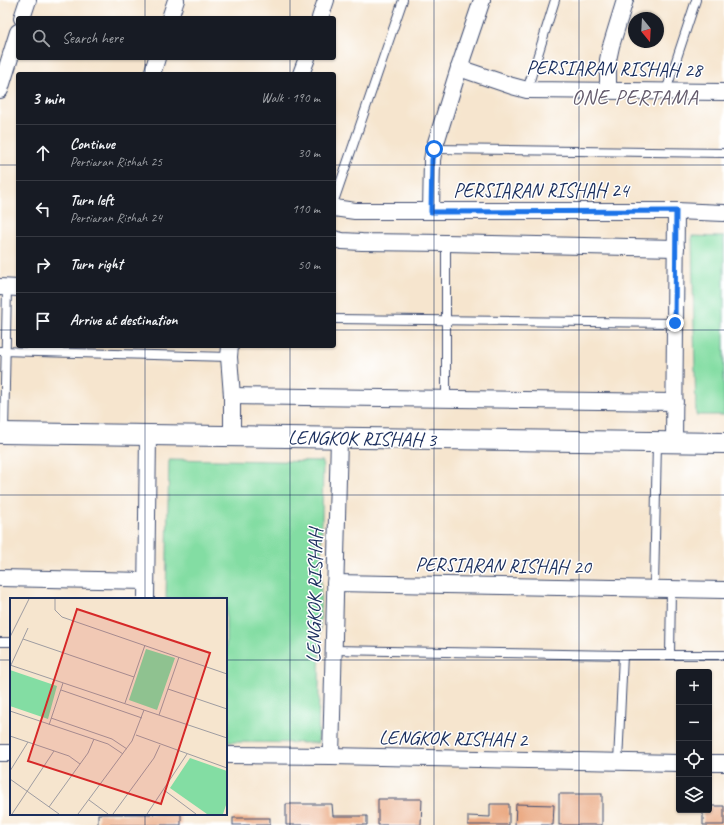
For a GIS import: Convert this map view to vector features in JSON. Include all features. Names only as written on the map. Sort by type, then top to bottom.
[{"type":"street","points":[[23,16],[28,0]]},
{"type":"street","points":[[171,16],[176,0]]},
{"type":"street","points":[[321,16],[326,0]]},
{"type":"street","points":[[431,212],[432,160],[434,149],[482,0]]},
{"type":"street","points":[[608,90],[608,60],[625,0]]},
{"type":"street","points":[[0,90],[3,73],[16,37]]},
{"type":"street","points":[[153,72],[156,60]]},
{"type":"street","points":[[302,72],[305,60]]},
{"type":"street","name":"PERSIARAN RISHAH 28","points":[[459,68],[527,90],[724,92]]},
{"type":"street","name":"PERSIARAN RISHAH 24","points":[[336,208],[355,211],[431,212],[676,211],[724,213]]},
{"type":"street","points":[[665,442],[675,402],[676,211]]},
{"type":"street","points":[[336,240],[362,242],[676,248]]},
{"type":"street","points":[[229,351],[232,396],[232,436]]},
{"type":"street","name":"LENGKOK RISHAH 3","points":[[232,396],[675,402]]},
{"type":"street","name":"LENGKOK RISHAH 3","points":[[2,433],[724,443]]},
{"type":"street","points":[[146,598],[148,435]]},
{"type":"street","name":"LENGKOK RISHAH","points":[[331,756],[338,438]]},
{"type":"street","points":[[0,578],[146,581]]},
{"type":"street","name":"PERSIARAN RISHAH 20","points":[[335,582],[724,590]]},
{"type":"street","name":"LENGKOK RISHAH 2","points":[[227,755],[676,763]]},
{"type":"street","points":[[712,763],[724,763]]},
{"type":"lane","points":[[336,195],[403,0]]},
{"type":"lane","points":[[527,90],[555,0]]},
{"type":"lane","points":[[666,91],[696,0]]},
{"type":"lane","points":[[434,149],[724,153]]},
{"type":"lane","points":[[446,243],[446,399]]},
{"type":"lane","points":[[2,433],[3,351],[8,287]]},
{"type":"lane","points":[[336,319],[675,323]]},
{"type":"lane","points":[[3,351],[229,351]]},
{"type":"lane","points":[[654,589],[665,442]]},
{"type":"lane","points":[[670,655],[671,589]]},
{"type":"lane","points":[[333,650],[623,655],[724,655]]},
{"type":"lane","points":[[618,762],[623,655]]},
{"type":"green space","points":[[692,236],[724,237],[724,415],[696,415]]},
{"type":"green space","points":[[169,459],[323,462],[318,743],[227,742],[227,598],[166,598]]},
{"type":"building","points":[[559,794],[602,794],[602,825],[559,825]]},
{"type":"building","points":[[378,799],[422,799],[421,825],[378,825]]},
{"type":"building","points":[[286,804],[332,804],[333,816],[367,816],[367,825],[286,825]]},
{"type":"building","points":[[490,804],[509,804],[509,825],[468,825],[468,816],[490,817]]},
{"type":"building","points":[[516,804],[554,805],[553,825],[515,825]]},
{"type":"building","points":[[712,806],[724,806],[724,825],[703,825],[703,813],[712,813]]},
{"type":"building","points":[[98,815],[181,815],[181,825],[98,825]]},
{"type":"building","points":[[233,818],[270,818],[270,825],[233,825]]},
{"type":"district","name":"ONE PERTAMA","points":[[635,97]]},
{"type":"route","points":[[434,149],[432,160],[431,212],[676,211],[675,323]]}]
